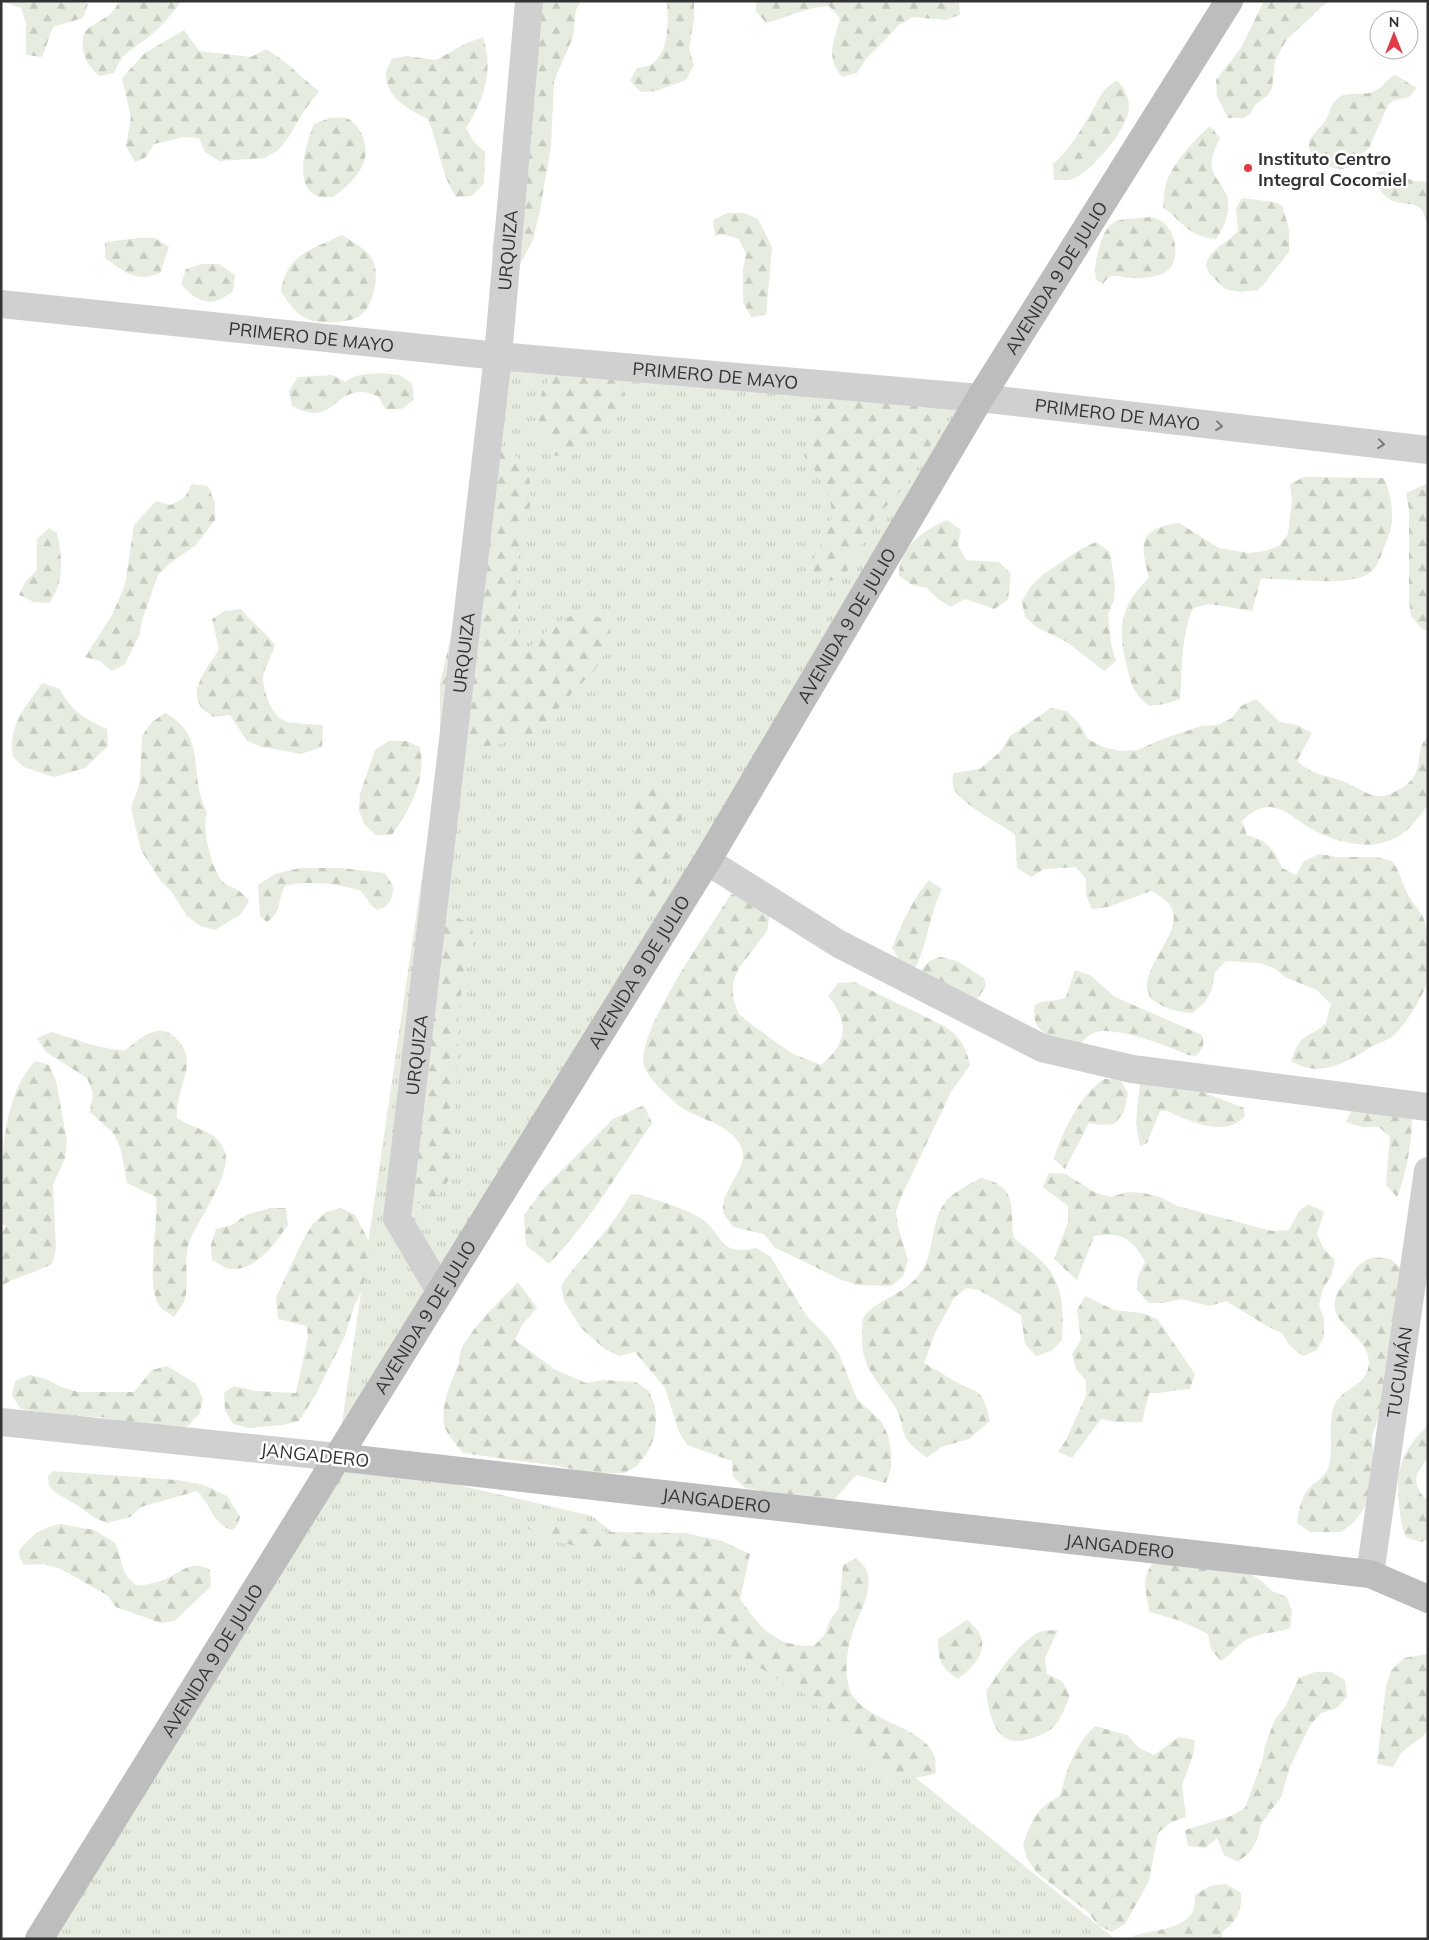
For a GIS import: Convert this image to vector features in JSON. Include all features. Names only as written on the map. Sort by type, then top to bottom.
[{"type":"main road","name":"AVENIDA 9 DE JULIO","points":[[39,1939],[707,861],[980,398],[1229,1]]},
{"type":"main road","name":"JANGADERO","points":[[337,1457],[1370,1574],[1428,1599]]},
{"type":"street","name":"URQUIZA","points":[[440,1291],[397,1218],[498,356],[529,1]]},
{"type":"street","name":"PRIMERO DE MAYO","points":[[1,304],[498,356],[980,398],[1428,450]]},
{"type":"street","points":[[707,861],[839,944],[1042,1048],[1132,1069],[1428,1107]]},
{"type":"street","name":"TUCUMÁN","points":[[1370,1574],[1428,1171]]},
{"type":"street","name":"JANGADERO","points":[[1,1422],[337,1457]]},
{"type":"green space","points":[[1,1],[81,1],[88,4],[83,18],[53,27],[42,57],[26,55],[26,23],[21,8]]},
{"type":"green space","points":[[120,1],[181,1],[156,31],[124,56],[114,73],[99,76],[86,60],[82,44],[83,37],[89,28],[111,13]]},
{"type":"green space","points":[[530,1],[581,1],[576,10],[573,37],[554,81],[551,146],[533,240],[518,268],[494,264],[492,249]]},
{"type":"green space","points":[[667,1],[694,1],[694,18],[689,49],[694,65],[686,80],[656,91],[641,92],[630,81],[637,68],[652,64],[662,51],[667,35]]},
{"type":"green space","points":[[756,1],[959,1],[960,15],[945,20],[913,17],[899,25],[866,59],[857,73],[842,77],[832,55],[840,18],[829,6],[804,11],[766,23],[756,11]]},
{"type":"green space","points":[[1264,1],[1328,1],[1287,39],[1275,61],[1272,88],[1268,95],[1254,106],[1251,113],[1244,118],[1228,118],[1217,96],[1216,80],[1241,48]]},
{"type":"green space","points":[[184,30],[199,51],[251,57],[266,49],[280,58],[319,91],[278,150],[265,158],[219,161],[205,152],[199,138],[183,137],[154,144],[146,157],[135,162],[126,146],[131,117],[122,78],[145,53]]},
{"type":"green space","points":[[483,37],[488,62],[485,85],[478,106],[466,128],[474,142],[485,152],[484,183],[472,196],[456,197],[446,178],[428,119],[414,112],[394,96],[387,82],[386,72],[392,59],[406,56],[436,60],[467,43]]},
{"type":"green space","points":[[1395,75],[1417,87],[1409,97],[1394,100],[1388,105],[1369,148],[1344,169],[1328,167],[1315,160],[1310,149],[1309,140],[1325,121],[1335,100],[1347,94],[1366,94],[1375,91]]},
{"type":"green space","points":[[1117,80],[1126,93],[1129,107],[1128,116],[1116,138],[1097,160],[1078,176],[1068,180],[1054,180],[1053,164],[1074,140],[1104,91]]},
{"type":"green space","points":[[330,118],[346,118],[352,121],[363,137],[366,150],[364,162],[355,178],[333,197],[320,197],[309,190],[305,183],[303,173],[305,152],[314,124]]},
{"type":"green space","points":[[1210,126],[1220,138],[1213,156],[1212,168],[1225,192],[1228,204],[1225,223],[1216,239],[1207,238],[1193,232],[1163,207],[1166,183],[1177,162]]},
{"type":"green space","points":[[1385,171],[1415,181],[1428,182],[1428,225],[1423,211],[1418,206],[1393,201],[1380,190],[1375,179],[1377,172]]},
{"type":"green space","points":[[1242,198],[1275,202],[1282,205],[1289,229],[1289,252],[1257,290],[1241,292],[1225,289],[1209,273],[1206,266],[1210,255],[1238,231],[1236,208]]},
{"type":"green space","points":[[727,213],[744,213],[758,219],[772,247],[766,315],[751,317],[743,302],[743,270],[746,254],[739,239],[722,234],[715,236],[713,220]]},
{"type":"green space","points":[[1150,217],[1159,220],[1167,226],[1172,234],[1175,252],[1174,261],[1170,268],[1157,276],[1128,278],[1113,276],[1103,284],[1096,280],[1095,268],[1099,248],[1111,224],[1117,221]]},
{"type":"green space","points":[[342,235],[357,244],[374,262],[375,287],[369,304],[360,316],[349,320],[317,322],[310,320],[303,317],[292,307],[281,291],[284,278],[289,268],[302,254]]},
{"type":"green space","points":[[155,238],[169,247],[160,273],[144,277],[137,276],[125,272],[105,258],[105,242]]},
{"type":"green space","points":[[201,264],[219,264],[235,275],[233,291],[212,302],[193,296],[187,291],[181,284],[186,269]]},
{"type":"green space","points":[[498,356],[980,398],[338,1457],[592,1516],[1115,1939],[39,1939],[337,1457]]},
{"type":"green space","points":[[622,365],[624,389],[622,399],[613,417],[596,433],[575,448],[555,456],[548,446],[540,424],[540,402],[548,380],[556,370]]},
{"type":"green space","points":[[382,373],[399,375],[412,383],[414,400],[401,409],[385,409],[378,396],[363,392],[345,396],[325,411],[316,413],[306,412],[292,406],[289,391],[298,377],[332,375],[346,382],[358,375]]},
{"type":"green space","points":[[837,384],[933,400],[943,414],[940,430],[906,485],[873,520],[842,579],[828,581],[814,573],[814,566],[816,555],[828,530],[832,510],[822,482],[804,456],[810,425],[830,400]]},
{"type":"green space","points":[[496,442],[514,454],[525,468],[530,483],[528,517],[517,572],[517,603],[521,653],[560,621],[570,616],[581,614],[594,616],[610,622],[609,637],[602,660],[561,705],[545,727],[528,736],[497,745],[474,747],[449,745],[440,732],[440,684]]},
{"type":"green space","points":[[1304,477],[1384,478],[1390,495],[1392,520],[1388,537],[1376,567],[1365,575],[1338,581],[1261,579],[1252,611],[1210,604],[1193,608],[1184,642],[1180,699],[1165,704],[1149,706],[1133,687],[1129,676],[1123,651],[1122,627],[1127,606],[1140,587],[1149,578],[1144,547],[1145,540],[1149,534],[1156,529],[1179,523],[1219,548],[1249,553],[1265,551],[1279,546],[1288,534],[1292,500],[1290,484]]},
{"type":"green space","points":[[1428,483],[1428,631],[1422,629],[1411,616],[1409,600],[1409,509],[1406,493]]},
{"type":"green space","points":[[192,484],[208,486],[215,503],[215,520],[196,545],[169,564],[158,575],[142,620],[139,636],[125,664],[112,671],[100,661],[85,657],[112,615],[125,585],[134,525],[156,501],[171,505],[185,497]]},
{"type":"green space","points":[[947,520],[961,530],[958,545],[966,560],[999,562],[1011,574],[1008,600],[994,609],[965,599],[951,607],[938,599],[927,588],[912,585],[899,576],[903,557],[914,541],[929,529]]},
{"type":"green space","points":[[49,528],[57,533],[61,560],[60,578],[58,587],[49,603],[34,602],[19,595],[26,581],[37,570],[37,539]]},
{"type":"green space","points":[[1096,542],[1110,552],[1115,585],[1114,600],[1108,614],[1111,644],[1116,661],[1104,671],[1067,642],[1038,628],[1025,617],[1022,601],[1031,586],[1042,575],[1081,549]]},
{"type":"green space","points":[[241,609],[275,645],[263,677],[264,689],[272,708],[280,718],[288,722],[323,725],[322,747],[301,754],[262,747],[247,741],[230,715],[214,717],[201,707],[197,692],[199,685],[206,669],[219,649],[212,619],[225,611]]},
{"type":"green space","points":[[42,683],[60,689],[64,697],[79,714],[107,729],[108,746],[85,768],[54,777],[24,767],[13,757],[12,745],[15,726]]},
{"type":"green space","points":[[1256,699],[1280,722],[1297,725],[1312,733],[1297,761],[1303,766],[1376,796],[1390,794],[1408,784],[1415,775],[1420,750],[1428,736],[1428,805],[1415,822],[1399,836],[1376,844],[1352,843],[1316,831],[1288,813],[1273,807],[1257,810],[1242,821],[1247,835],[1263,841],[1275,853],[1282,868],[1296,875],[1304,861],[1319,854],[1338,857],[1376,857],[1392,861],[1399,872],[1408,895],[1423,917],[1428,961],[1426,985],[1421,997],[1402,1026],[1391,1037],[1335,1066],[1314,1069],[1291,1061],[1298,1044],[1326,1023],[1331,1004],[1317,990],[1287,978],[1274,968],[1259,963],[1226,961],[1215,972],[1212,989],[1205,1002],[1193,1013],[1170,1009],[1150,998],[1147,985],[1151,970],[1170,933],[1173,922],[1173,911],[1166,900],[1151,891],[1108,907],[1092,909],[1086,895],[1086,879],[1076,867],[1044,869],[1031,877],[1017,868],[1015,835],[971,806],[956,793],[953,784],[953,773],[980,769],[1001,751],[1010,736],[1051,708],[1067,711],[1080,725],[1088,739],[1103,747],[1120,751],[1137,750],[1165,738],[1202,726],[1218,725],[1232,718],[1241,706]]},
{"type":"green space","points":[[165,713],[179,723],[187,733],[192,745],[201,798],[207,813],[205,829],[215,870],[224,883],[238,890],[249,901],[241,914],[215,930],[200,926],[187,916],[171,891],[160,880],[141,850],[131,808],[140,782],[142,736],[152,722]]},
{"type":"green space","points":[[389,741],[406,741],[420,747],[421,771],[411,804],[392,835],[376,835],[364,824],[359,810],[360,794],[375,750]]},
{"type":"green space","points":[[655,785],[671,789],[683,799],[683,809],[681,824],[667,863],[665,894],[657,897],[642,897],[632,890],[627,877],[633,837],[632,825],[626,806],[637,792],[642,792]]},
{"type":"green space","points":[[300,868],[340,868],[385,873],[393,886],[391,898],[385,907],[377,910],[361,891],[344,886],[293,884],[285,886],[275,914],[267,922],[260,916],[258,885],[275,874]]},
{"type":"green space","points":[[929,880],[942,889],[915,968],[901,962],[892,948],[908,912]]},
{"type":"green space","points":[[731,894],[744,897],[770,914],[767,931],[739,968],[733,982],[733,998],[739,1014],[791,1053],[821,1065],[830,1057],[840,1041],[842,1024],[840,1015],[828,996],[838,983],[854,982],[944,1026],[958,1038],[966,1052],[970,1065],[951,1092],[901,1197],[896,1212],[898,1227],[908,1260],[903,1276],[891,1286],[858,1285],[842,1280],[774,1247],[764,1234],[733,1227],[724,1214],[723,1205],[740,1168],[743,1159],[742,1149],[737,1140],[723,1128],[680,1107],[656,1084],[646,1070],[644,1050],[651,1029],[677,979]]},
{"type":"green space","points":[[441,916],[456,917],[471,924],[474,940],[463,975],[458,1021],[454,1167],[447,1183],[435,1198],[424,1203],[416,1203],[408,1202]]},
{"type":"green space","points":[[941,957],[957,961],[984,978],[986,986],[976,1001],[919,977],[927,964],[933,959]]},
{"type":"green space","points":[[1075,970],[1090,975],[1115,997],[1202,1035],[1202,1049],[1196,1056],[1188,1055],[1156,1042],[1129,1034],[1105,1031],[1093,1033],[1078,1046],[1046,1034],[1036,1023],[1034,1015],[1035,1005],[1066,997]]},
{"type":"green space","points":[[159,1031],[166,1032],[181,1044],[186,1054],[187,1064],[179,1095],[177,1118],[211,1134],[217,1139],[225,1152],[226,1161],[219,1184],[190,1240],[187,1256],[185,1297],[183,1304],[174,1317],[161,1308],[156,1299],[153,1286],[156,1197],[127,1183],[121,1150],[114,1134],[90,1112],[93,1093],[87,1078],[46,1052],[37,1038],[52,1032],[96,1046],[124,1051],[146,1035]]},
{"type":"green space","points":[[35,1061],[49,1065],[56,1081],[67,1141],[65,1158],[53,1185],[56,1249],[52,1264],[1,1286],[1,1235],[6,1226],[1,1223],[1,1181],[5,1136],[15,1094],[23,1076]]},
{"type":"green space","points":[[1104,1079],[1120,1079],[1128,1093],[1124,1112],[1114,1124],[1099,1125],[1089,1123],[1065,1169],[1054,1159],[1062,1137],[1073,1115],[1087,1095]]},
{"type":"green space","points":[[1140,1083],[1192,1088],[1244,1108],[1245,1116],[1237,1123],[1218,1127],[1186,1120],[1168,1111],[1160,1111],[1147,1143],[1140,1146],[1136,1123]]},
{"type":"green space","points":[[644,1105],[652,1123],[591,1213],[549,1264],[526,1245],[524,1215],[544,1188],[613,1119]]},
{"type":"green space","points":[[1353,1107],[1412,1118],[1408,1158],[1397,1197],[1386,1185],[1390,1137],[1379,1127],[1362,1127],[1346,1122]]},
{"type":"green space","points":[[1049,1173],[1066,1174],[1094,1192],[1110,1197],[1128,1192],[1144,1193],[1160,1197],[1177,1206],[1272,1231],[1289,1230],[1299,1211],[1308,1204],[1324,1212],[1317,1234],[1324,1249],[1335,1260],[1331,1276],[1323,1289],[1319,1304],[1324,1320],[1324,1336],[1317,1350],[1303,1356],[1290,1346],[1282,1333],[1226,1301],[1210,1306],[1181,1299],[1164,1303],[1149,1303],[1137,1290],[1138,1276],[1145,1262],[1136,1247],[1125,1238],[1111,1235],[1094,1236],[1077,1280],[1054,1259],[1068,1222],[1068,1206],[1043,1187]]},
{"type":"green space","points":[[981,1178],[1001,1186],[1006,1192],[1010,1199],[1013,1237],[1037,1257],[1053,1275],[1062,1306],[1062,1340],[1051,1351],[1036,1356],[1025,1344],[1021,1315],[979,1290],[966,1288],[954,1298],[935,1333],[924,1363],[978,1392],[984,1401],[990,1421],[969,1439],[941,1447],[927,1458],[908,1441],[896,1408],[868,1366],[863,1349],[863,1319],[873,1307],[900,1292],[917,1278],[927,1262],[940,1210],[956,1192]]},
{"type":"green space","points":[[638,1194],[678,1207],[700,1218],[708,1224],[728,1247],[743,1250],[756,1248],[770,1256],[806,1315],[830,1340],[839,1354],[857,1399],[881,1421],[888,1435],[891,1452],[891,1468],[886,1483],[856,1475],[836,1498],[822,1506],[806,1503],[792,1495],[745,1488],[733,1477],[732,1461],[687,1445],[679,1432],[665,1388],[635,1352],[619,1356],[605,1349],[581,1328],[564,1301],[561,1285],[606,1231],[630,1195]]},
{"type":"green space","points":[[270,1208],[286,1208],[288,1225],[270,1249],[246,1267],[236,1269],[226,1268],[212,1260],[211,1245],[216,1229],[232,1225],[246,1215]]},
{"type":"green space","points":[[341,1208],[355,1215],[369,1241],[370,1259],[362,1290],[354,1306],[345,1336],[316,1394],[299,1421],[283,1425],[249,1428],[233,1424],[225,1410],[224,1393],[234,1386],[255,1391],[296,1393],[308,1337],[307,1326],[278,1319],[276,1297],[304,1238],[313,1224],[326,1212]]},
{"type":"green space","points":[[1374,1257],[1390,1259],[1403,1270],[1419,1317],[1417,1348],[1384,1404],[1372,1435],[1374,1466],[1372,1498],[1353,1523],[1341,1532],[1310,1532],[1297,1523],[1299,1510],[1305,1495],[1323,1476],[1329,1465],[1331,1419],[1335,1404],[1342,1395],[1362,1380],[1368,1369],[1368,1356],[1363,1345],[1339,1318],[1335,1308],[1336,1296],[1358,1266]]},
{"type":"green space","points":[[518,1282],[537,1308],[522,1325],[515,1340],[554,1369],[586,1383],[603,1380],[636,1382],[649,1391],[655,1406],[654,1438],[647,1453],[637,1466],[624,1473],[590,1473],[558,1466],[463,1453],[449,1435],[445,1428],[443,1417],[447,1396],[459,1364],[461,1350],[480,1322]]},
{"type":"green space","points":[[1085,1296],[1114,1310],[1142,1313],[1157,1319],[1195,1374],[1190,1389],[1149,1393],[1142,1422],[1116,1422],[1101,1419],[1072,1458],[1058,1452],[1066,1440],[1086,1396],[1086,1381],[1076,1369],[1072,1354],[1081,1340],[1077,1310]]},
{"type":"green space","points":[[167,1366],[196,1384],[203,1399],[199,1414],[188,1426],[174,1431],[100,1417],[67,1416],[21,1409],[12,1396],[15,1381],[30,1375],[46,1379],[61,1387],[78,1392],[134,1392],[152,1370]]},
{"type":"green space","points":[[1428,1425],[1428,1459],[1419,1469],[1416,1480],[1419,1491],[1428,1501],[1428,1539],[1421,1542],[1406,1537],[1404,1533],[1400,1512],[1398,1480],[1407,1451]]},
{"type":"green space","points":[[53,1471],[177,1480],[204,1485],[227,1496],[240,1517],[238,1524],[233,1530],[227,1528],[217,1520],[197,1491],[141,1507],[130,1517],[107,1523],[93,1517],[53,1491],[49,1485],[48,1477]]},
{"type":"green space","points":[[542,1522],[608,1532],[685,1533],[722,1541],[750,1554],[740,1599],[755,1619],[771,1634],[789,1643],[801,1645],[814,1646],[825,1634],[830,1620],[839,1608],[843,1565],[856,1558],[866,1569],[869,1585],[853,1631],[848,1652],[846,1666],[849,1687],[855,1699],[865,1708],[919,1737],[929,1747],[935,1758],[936,1773],[914,1777],[895,1774],[877,1766],[861,1753],[817,1705],[802,1692],[785,1684],[750,1661],[713,1641],[687,1612],[677,1604],[659,1595],[628,1586],[635,1558],[617,1551],[595,1551],[540,1537],[526,1527]]},
{"type":"green space","points":[[60,1524],[94,1530],[115,1543],[125,1572],[132,1582],[138,1586],[163,1580],[187,1568],[198,1566],[210,1570],[211,1586],[175,1621],[161,1623],[116,1607],[107,1595],[59,1568],[42,1564],[24,1565],[19,1551],[23,1546],[42,1530]]},
{"type":"green space","points":[[1162,1555],[1244,1571],[1259,1579],[1272,1591],[1287,1597],[1292,1612],[1290,1628],[1251,1637],[1221,1661],[1211,1649],[1208,1634],[1178,1620],[1149,1612],[1145,1581],[1149,1569]]},
{"type":"green space","points":[[967,1620],[976,1628],[980,1636],[982,1643],[981,1651],[973,1666],[958,1679],[947,1671],[941,1662],[938,1639]]},
{"type":"green space","points":[[1058,1630],[1045,1658],[1047,1674],[1062,1681],[1070,1696],[1060,1718],[1049,1731],[1021,1741],[1011,1740],[997,1730],[990,1712],[986,1691],[1011,1657],[1027,1640],[1043,1631]]},
{"type":"green space","points":[[1428,1654],[1428,1729],[1424,1735],[1401,1753],[1393,1767],[1377,1764],[1386,1686],[1391,1671],[1404,1658]]},
{"type":"green space","points":[[1315,1672],[1331,1672],[1345,1680],[1347,1696],[1337,1708],[1321,1713],[1310,1725],[1290,1767],[1281,1797],[1261,1824],[1258,1837],[1250,1852],[1238,1862],[1224,1855],[1217,1838],[1205,1848],[1188,1846],[1185,1830],[1231,1816],[1245,1808],[1275,1719],[1285,1707],[1299,1678]]},
{"type":"green space","points":[[1095,1726],[1127,1735],[1139,1748],[1154,1755],[1179,1737],[1195,1740],[1193,1755],[1182,1785],[1186,1817],[1171,1822],[1158,1833],[1149,1881],[1125,1924],[1112,1932],[1098,1925],[1088,1912],[1037,1873],[1028,1860],[1023,1845],[1029,1828],[1040,1810],[1060,1796],[1072,1758]]},
{"type":"green space","points":[[1226,1884],[1241,1893],[1241,1900],[1238,1915],[1222,1932],[1222,1939],[1134,1939],[1133,1936],[1175,1926],[1182,1922],[1193,1911],[1195,1895],[1210,1886]]},
{"type":"place","name":"Instituto Centro Integral Cocomiel","points":[[1248,168]]}]
